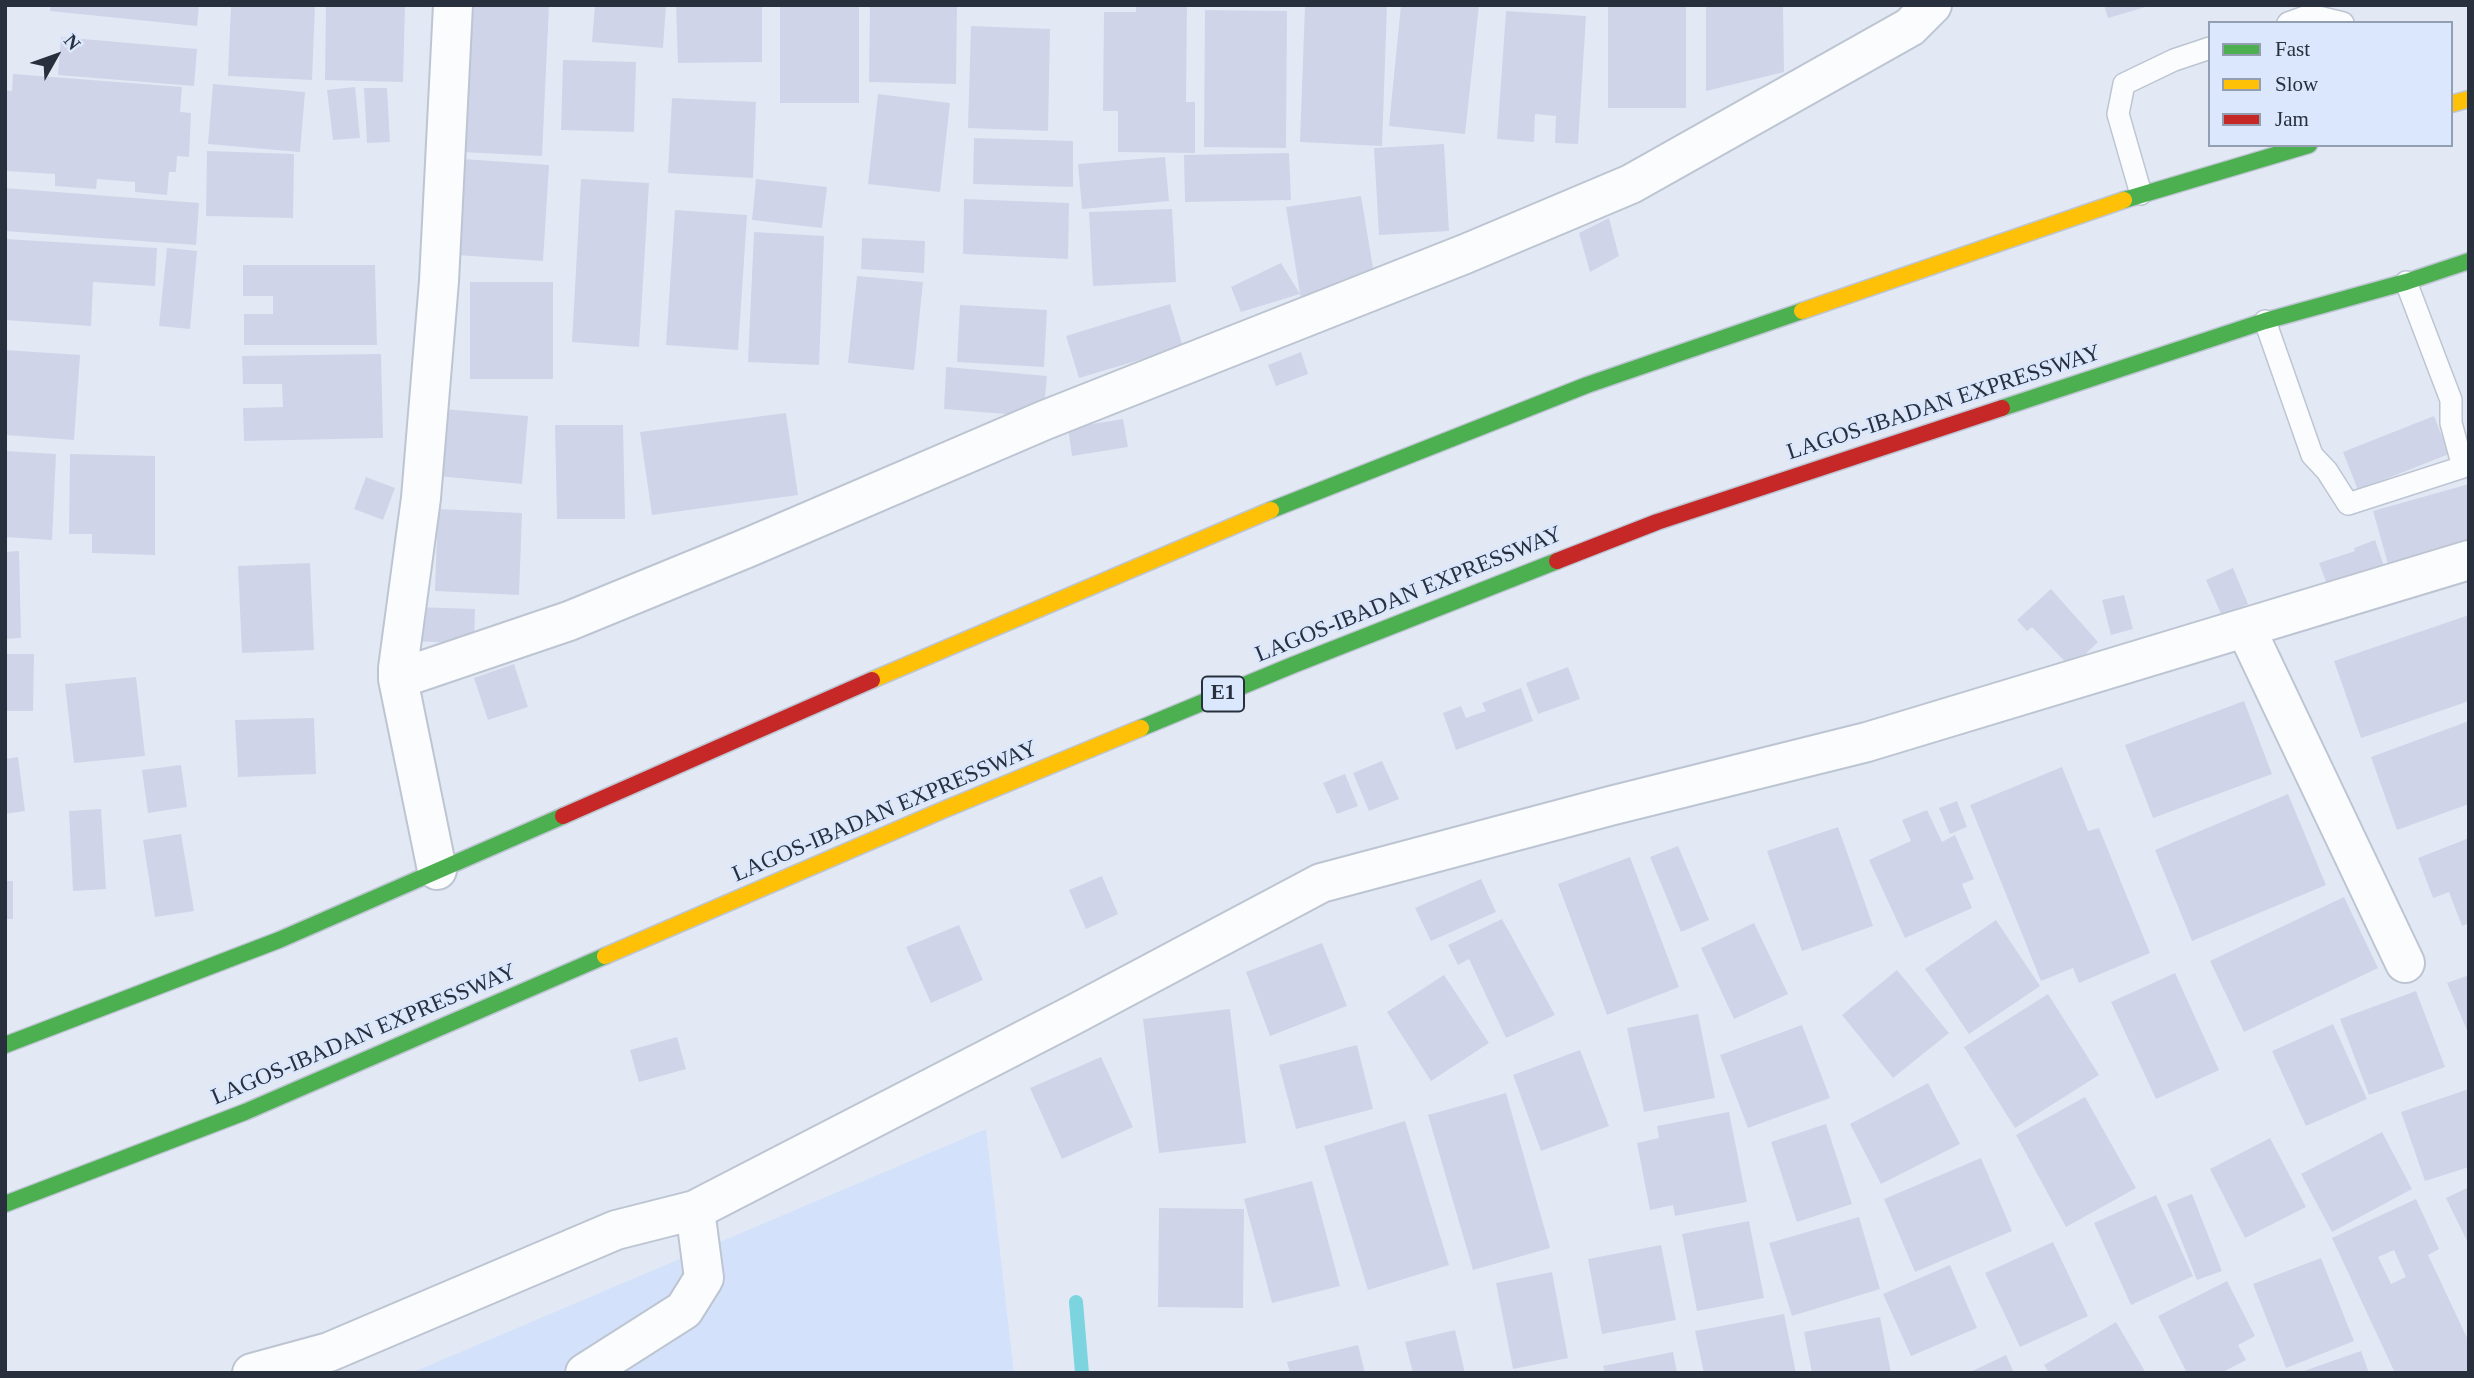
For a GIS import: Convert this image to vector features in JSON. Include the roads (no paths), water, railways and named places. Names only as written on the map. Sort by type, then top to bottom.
[{"type":"highway","points":[[5,1045],[279,940],[967,639],[1338,482],[1587,385],[2141,194],[2302,147]]},
{"type":"highway","name":"LAGOS-IBADAN EXPRESSWAY","points":[[5,1203],[245,1112],[943,810],[1293,665],[1657,522],[2265,321],[2406,282],[2469,261]]},
{"type":"street","points":[[437,870],[398,679],[421,498],[438,295],[453,5]]},
{"type":"street","points":[[398,679],[569,621],[1045,420],[1428,269],[1630,184],[1910,27],[1932,5]]},
{"type":"street","points":[[253,1373],[329,1352],[616,1230],[695,1210],[1073,1015],[1321,883],[1610,806],[1867,742],[2469,560]]},
{"type":"street","points":[[2246,629],[2405,962]]},
{"type":"street","points":[[585,1373],[684,1310],[704,1278],[695,1210]]},
{"type":"lane","points":[[2294,21],[2311,15],[2335,21]]},
{"type":"lane","points":[[2141,194],[2118,114],[2124,84],[2174,60],[2208,49]]},
{"type":"lane","points":[[2265,321],[2312,455],[2327,471],[2348,505],[2463,467],[2451,423],[2451,400],[2406,282]]},
{"type":"waterway","points":[[1076,1302],[1082,1373]]}]
